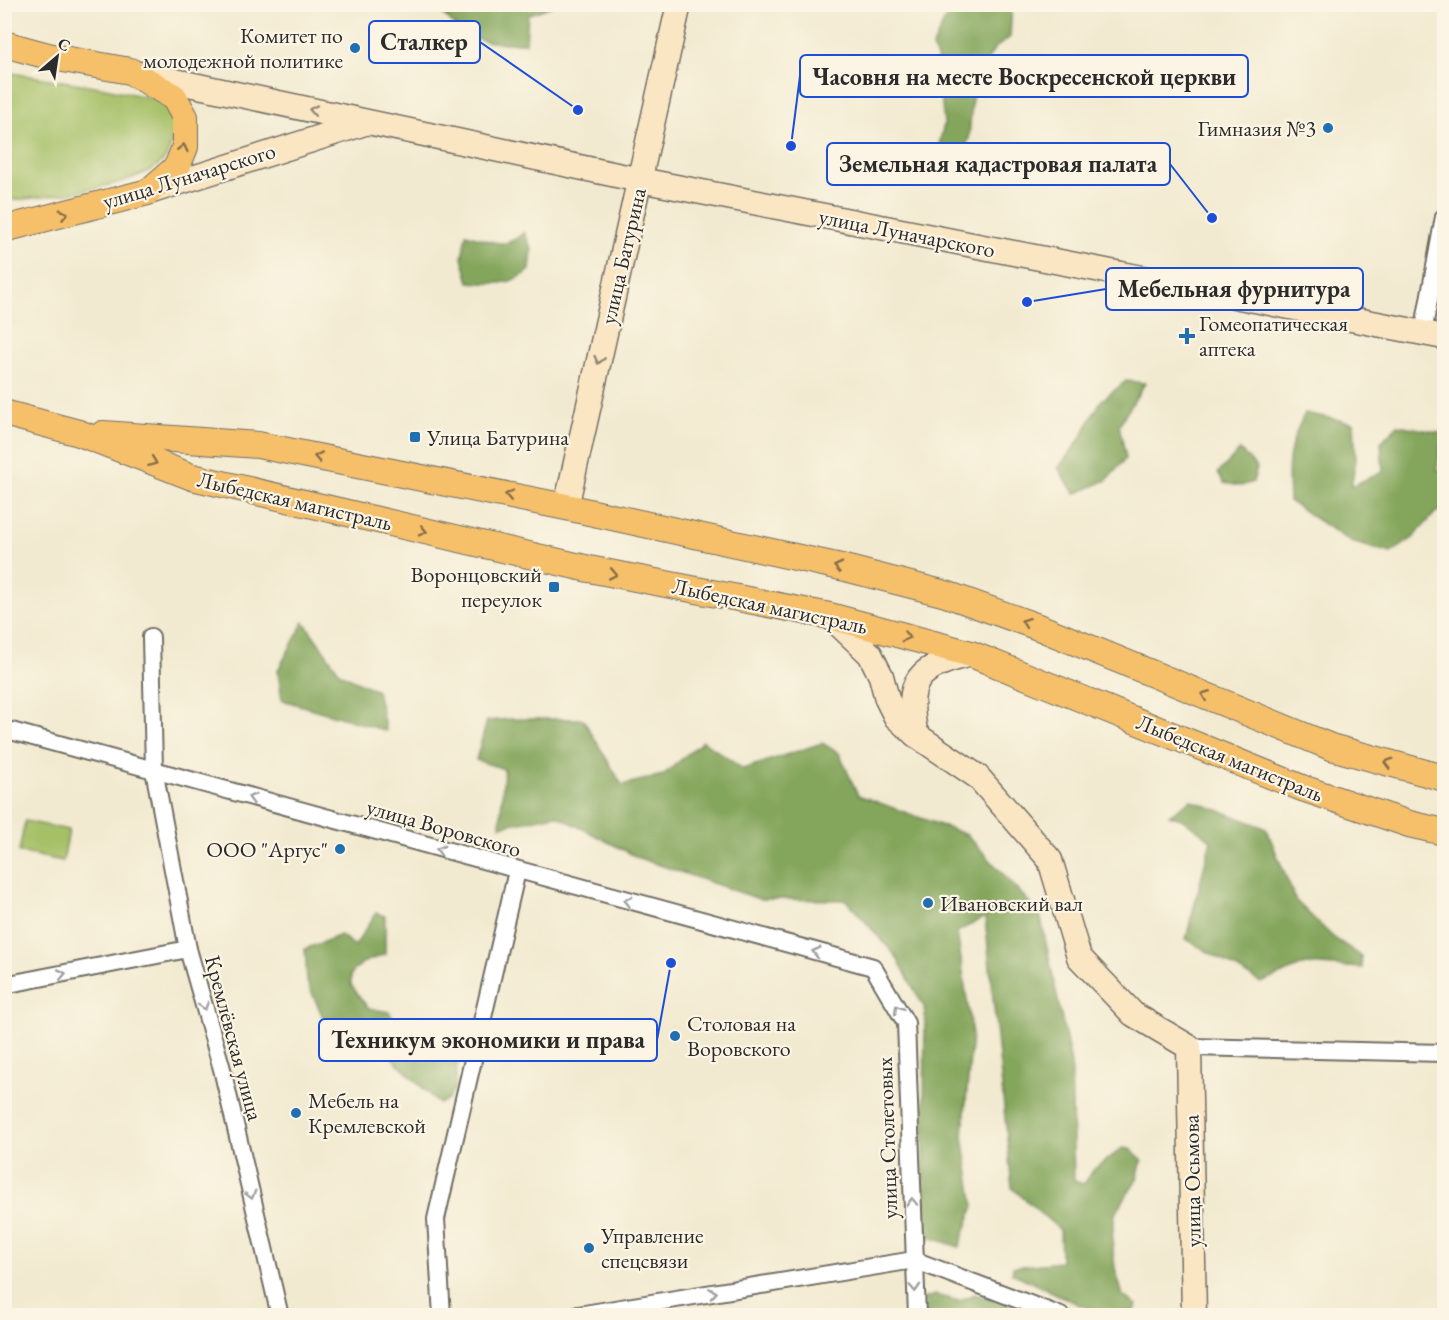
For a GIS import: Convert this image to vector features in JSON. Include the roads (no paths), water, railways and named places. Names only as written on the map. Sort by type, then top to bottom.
[{"type":"main road","name":"улица Батурина","points":[[566,507],[679,4]]},
{"type":"main road","name":"улица Луначарского","points":[[4,44],[52,57],[130,72],[214,92],[370,121],[640,180],[1434,335]]},
{"type":"main road","points":[[130,72],[174,97],[185,117],[185,147],[177,167],[148,192]]},
{"type":"main road","name":"улица Луначарского","points":[[5,230],[148,192],[370,121]]},
{"type":"main road","name":"Лыбедская магистраль","points":[[8,412],[79,433],[192,477],[590,569],[830,616],[971,654],[1302,788],[1409,824],[1444,832]]},
{"type":"main road","name":"Лыбедская магистраль","points":[[79,433],[258,445],[566,507],[841,567],[946,594],[1041,628],[1331,747],[1444,778]]},
{"type":"main road","points":[[830,616],[870,654],[896,717],[916,735],[978,777],[1050,860],[1079,957],[1133,1014],[1190,1047]]},
{"type":"main road","points":[[916,735],[910,705],[915,684],[931,668],[943,661],[971,654]]},
{"type":"main road","name":"улица Осьмова","points":[[1190,1047],[1194,1316]]},
{"type":"street","points":[[1434,335],[1444,218]]},
{"type":"street","name":"Кремлёвская улица","points":[[151,637],[153,770],[188,950],[222,1070],[280,1316]]},
{"type":"street","name":"улица Воровского","points":[[4,729],[873,967]]},
{"type":"street","points":[[442,1316],[436,1219],[517,871]]},
{"type":"street","points":[[4,985],[188,950]]},
{"type":"street","name":"улица Столетовых","points":[[873,967],[906,1023],[917,1316]]},
{"type":"street","points":[[1190,1047],[1444,1053]]},
{"type":"street","points":[[572,1316],[914,1260],[1061,1316]]},
{"type":"place","name":"Комитет по молодежной политике","points":[[355,48]]},
{"type":"place","name":"Сталкер","points":[[578,110]]},
{"type":"place","name":"Гимназия №3","points":[[1328,128]]},
{"type":"place","name":"Часовня на месте Воскресенской церкви","points":[[791,146]]},
{"type":"place","name":"Земельная кадастровая палата","points":[[1212,218]]},
{"type":"place","name":"Мебельная фурнитура","points":[[1027,302]]},
{"type":"place","name":"Гомеопатическая аптека","points":[[1187,336]]},
{"type":"place","name":"Улица Батурина","points":[[415,437]]},
{"type":"place","name":"Воронцовский переулок","points":[[554,587]]},
{"type":"place","name":"ООО \"Аргус\"","points":[[340,849]]},
{"type":"place","name":"Ивановский вал","points":[[928,903]]},
{"type":"place","name":"Техникум экономики и права","points":[[671,963]]},
{"type":"place","name":"Столовая на Воровского","points":[[675,1036]]},
{"type":"place","name":"Мебель на Кремлевской","points":[[296,1113]]},
{"type":"place","name":"Управление спецсвязи","points":[[589,1248]]}]
